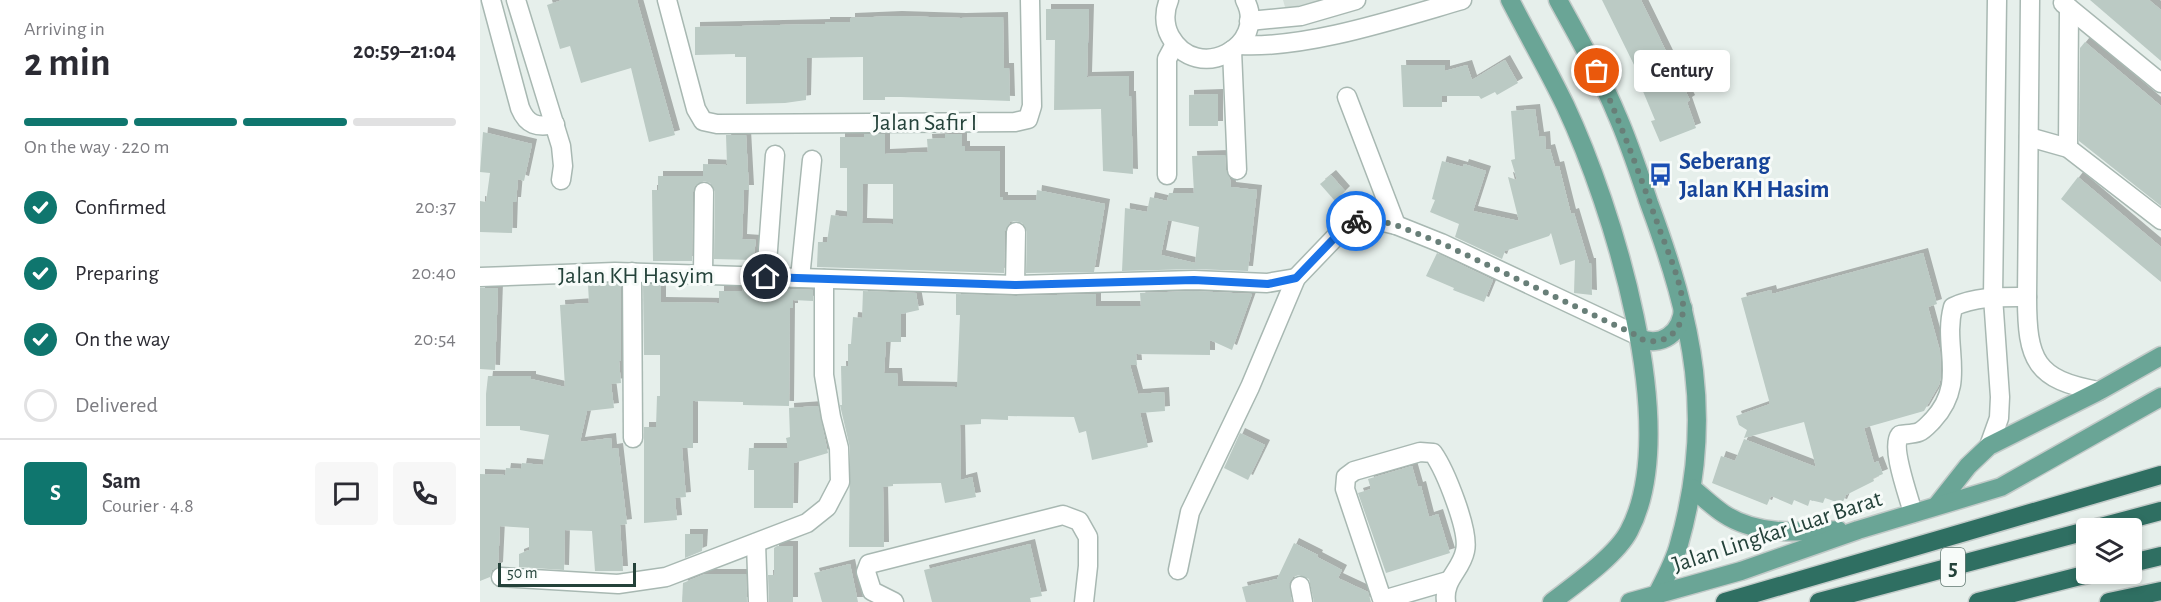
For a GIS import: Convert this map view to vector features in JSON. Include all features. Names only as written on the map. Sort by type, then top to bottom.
[{"type":"highway","points":[[1725,602],[2161,475]]},
{"type":"highway","points":[[2135,518],[2161,511]]},
{"type":"highway","name":"5","points":[[1819,602],[2076,534]]},
{"type":"highway","points":[[2142,561],[2161,556]]},
{"type":"highway","name":"5","points":[[1978,602],[2076,577]]},
{"type":"highway","points":[[2113,601],[2161,591]]},
{"type":"main road","points":[[1510,0],[1565,106],[1597,186],[1628,287],[1639,337],[1648,414],[1648,455],[1642,500],[1628,533],[1611,553],[1552,602]]},
{"type":"main road","points":[[1558,0],[1597,71],[1616,113],[1672,264],[1692,344],[1699,416],[1692,488],[1679,546],[1655,599]]},
{"type":"main road","points":[[1639,337],[1648,342],[1661,342],[1674,333],[1682,315],[1683,304]]},
{"type":"main road","points":[[1938,504],[1968,466],[1989,446],[2099,392],[2161,356]]},
{"type":"main road","name":"Jalan Lingkar Luar Barat","points":[[1630,602],[1655,599],[1938,504],[2001,487],[2161,397]]},
{"type":"main road","points":[[1692,488],[1725,515],[1751,526],[1792,532],[1858,530]]},
{"type":"street","points":[[491,0],[525,119],[533,125],[555,124]]},
{"type":"street","points":[[516,0],[561,146],[563,166],[561,180]]},
{"type":"street","name":"Jalan Safir I","points":[[667,0],[696,109],[703,120],[717,124],[1015,122],[1029,119],[1032,106],[1030,0]]},
{"type":"street","points":[[1166,2],[1165,19],[1174,44],[1192,56],[1213,59],[1235,47],[1244,38],[1249,21],[1245,0]]},
{"type":"street","points":[[1249,21],[1301,16],[1356,0]]},
{"type":"street","points":[[1235,47],[1295,42],[1371,25],[1462,0]]},
{"type":"street","points":[[1989,446],[1999,418],[2000,397],[1993,297],[1997,0]]},
{"type":"street","points":[[2030,0],[2027,297],[2029,342],[2036,359],[2046,372],[2074,387],[2099,392]]},
{"type":"street","points":[[2064,4],[2068,148]]},
{"type":"street","points":[[2064,4],[2161,83]]},
{"type":"street","points":[[1167,175],[1167,59],[1174,44]]},
{"type":"street","points":[[1235,47],[1237,170]]},
{"type":"street","points":[[1347,97],[1396,225]]},
{"type":"street","points":[[2029,137],[2068,148],[2161,220]]},
{"type":"street","points":[[766,277],[775,155]]},
{"type":"street","points":[[800,278],[812,160]]},
{"type":"street","points":[[703,274],[704,192]]},
{"type":"street","points":[[1178,570],[1190,512],[1250,387],[1296,278],[1343,229],[1356,221],[1371,219],[1396,225],[1441,243],[1602,317],[1639,337]]},
{"type":"street","points":[[1015,285],[1016,232]]},
{"type":"street","points":[[632,272],[633,438]]},
{"type":"street","name":"Jalan KH Hasyim","points":[[480,277],[632,272],[1015,285],[1194,280],[1268,284],[1296,278]]},
{"type":"street","points":[[501,577],[618,584],[666,577],[807,523],[827,507],[840,482],[838,448],[824,375],[824,279]]},
{"type":"street","points":[[1914,513],[1901,470],[1897,438],[1900,435],[1920,432],[1940,412],[1950,394],[1953,375],[1953,307],[1967,301],[1993,297],[2027,297]]},
{"type":"street","points":[[1446,602],[1448,581],[1459,567],[1466,550],[1465,531],[1440,464],[1433,453],[1420,452],[1354,471],[1346,477],[1345,489],[1383,601],[1448,581]]},
{"type":"street","points":[[894,602],[872,591],[866,572],[869,564],[1063,515],[1079,520],[1088,537],[1084,602]]},
{"type":"street","points":[[756,543],[758,602]]},
{"type":"shaded area","points":[[1283,0],[1331,0],[1287,14]]},
{"type":"building","points":[[562,0],[637,0],[675,135],[649,142],[631,68],[581,83],[570,46],[560,49],[547,5]]},
{"type":"building","points":[[1602,0],[1641,0],[1690,100],[1687,102],[1696,128],[1660,142],[1651,121],[1655,120],[1638,73]]},
{"type":"building","points":[[2090,0],[2149,0],[2161,10],[2161,61]]},
{"type":"building","points":[[1046,9],[1089,9],[1087,77],[1129,76],[1133,174],[1103,171],[1101,109],[1054,110],[1055,40],[1046,40]]},
{"type":"building","points":[[1003,17],[1004,68],[1009,68],[1010,101],[901,97],[863,100],[863,57],[807,58],[806,100],[746,104],[746,57],[735,57],[735,54],[695,55],[695,27],[825,24],[825,22],[850,22],[850,18]]},
{"type":"building","points":[[2085,42],[2161,106],[2161,206],[2079,141],[2080,48]]},
{"type":"building","points":[[1505,60],[1518,83],[1497,95],[1495,92],[1481,99],[1479,96],[1442,96],[1442,107],[1403,107],[1401,65],[1445,65],[1445,71],[1467,65],[1472,80]]},
{"type":"building","points":[[1218,94],[1218,126],[1189,126],[1189,95]]},
{"type":"building","points":[[1535,109],[1539,137],[1545,136],[1546,150],[1550,149],[1555,167],[1559,166],[1571,214],[1574,213],[1589,263],[1591,263],[1592,295],[1574,293],[1575,260],[1560,265],[1551,233],[1549,236],[1505,251],[1502,259],[1455,237],[1459,224],[1430,212],[1435,200],[1432,199],[1442,161],[1463,167],[1464,164],[1486,171],[1473,211],[1519,221],[1508,177],[1517,180],[1511,160],[1515,159],[1511,111]]},
{"type":"building","points":[[483,132],[532,144],[524,181],[518,179],[516,202],[513,202],[512,233],[480,232],[480,201],[486,202],[490,173],[480,172]]},
{"type":"building","points":[[864,134],[885,134],[885,154],[928,152],[927,139],[945,138],[945,134],[962,134],[962,146],[965,146],[965,151],[1000,151],[1000,197],[1003,197],[1003,200],[1036,200],[1037,190],[1105,204],[1094,272],[1026,273],[1027,232],[1022,223],[1016,221],[1010,222],[1005,231],[1004,273],[817,267],[818,242],[827,242],[831,215],[847,217],[847,168],[840,168],[840,137],[864,137]],"holes":[[[863,184],[893,184],[893,224],[862,223]]]},
{"type":"building","points":[[726,135],[746,135],[749,190],[744,190],[742,239],[756,240],[753,260],[714,259],[715,192],[710,183],[704,181],[695,186],[693,192],[692,261],[653,261],[652,190],[658,190],[658,176],[703,176],[703,164],[727,165]]},
{"type":"building","points":[[1225,155],[1231,187],[1257,190],[1248,271],[1194,269],[1122,271],[1125,208],[1147,212],[1150,197],[1167,201],[1169,193],[1194,193],[1192,156]],"holes":[[[1168,220],[1199,227],[1195,263],[1161,255]]]},
{"type":"building","points":[[1331,175],[1345,191],[1335,201],[1320,184]]},
{"type":"building","points":[[2078,177],[2161,247],[2161,282],[2061,199]]},
{"type":"building","points":[[1437,253],[1493,280],[1484,302],[1426,276]]},
{"type":"building","points":[[1923,253],[1937,304],[1928,307],[1940,351],[1941,377],[1924,411],[1864,428],[1874,463],[1878,461],[1883,474],[1846,495],[1842,504],[1825,498],[1823,503],[1810,500],[1808,506],[1794,500],[1792,505],[1771,496],[1767,505],[1712,483],[1721,456],[1735,461],[1744,439],[1816,467],[1804,422],[1744,438],[1747,430],[1739,425],[1736,416],[1770,404],[1741,298],[1771,290],[1772,294]]},
{"type":"building","points":[[621,283],[621,361],[619,361],[621,383],[611,384],[614,408],[587,411],[580,442],[611,438],[612,449],[618,448],[627,524],[620,525],[623,571],[595,571],[592,531],[565,530],[564,570],[519,567],[519,554],[529,550],[529,528],[500,526],[498,567],[492,570],[490,577],[480,581],[480,474],[505,475],[506,468],[521,469],[522,463],[543,465],[549,435],[520,430],[520,426],[486,426],[488,376],[531,376],[531,379],[565,387],[560,305],[589,303],[588,284]]},
{"type":"building","points":[[643,284],[661,285],[661,302],[719,303],[719,291],[742,291],[742,287],[813,290],[813,301],[793,300],[793,308],[790,308],[789,406],[693,401],[693,448],[682,448],[686,497],[675,498],[677,520],[644,523],[644,427],[656,427],[657,396],[660,396],[660,355],[644,355]]},
{"type":"building","points":[[480,288],[498,288],[495,370],[480,369]]},
{"type":"building","points":[[863,291],[916,293],[919,310],[901,314],[901,342],[886,342],[884,373],[897,373],[898,386],[957,387],[960,315],[956,315],[956,294],[1015,296],[1096,294],[1096,306],[1141,306],[1140,293],[1194,291],[1252,294],[1232,350],[1210,340],[1210,355],[1136,354],[1137,365],[1130,365],[1138,394],[1164,392],[1165,411],[1140,413],[1148,447],[1092,460],[1086,431],[1079,433],[1074,417],[1008,416],[1008,420],[981,419],[981,424],[960,425],[961,480],[972,477],[976,497],[945,503],[941,483],[893,484],[893,486],[883,487],[884,547],[849,547],[850,448],[840,405],[842,405],[841,366],[848,366],[848,344],[851,344],[853,317],[862,318]]},
{"type":"building","points":[[818,406],[828,453],[794,463],[793,508],[754,508],[754,470],[748,470],[749,448],[788,448],[786,438],[790,437],[789,408]]},
{"type":"building","points":[[1240,433],[1265,445],[1248,480],[1224,468]]},
{"type":"building","points":[[1412,466],[1418,487],[1421,486],[1429,517],[1438,514],[1450,553],[1386,573],[1358,493],[1371,489],[1368,479]]},
{"type":"building","points":[[685,534],[703,534],[702,551],[685,558]]},
{"type":"building","points":[[1294,543],[1342,570],[1338,578],[1368,592],[1371,602],[1314,602],[1309,579],[1299,575],[1293,577],[1289,583],[1292,602],[1246,602],[1242,587],[1277,579]]},
{"type":"building","points":[[1030,544],[1042,596],[1030,598],[1031,602],[932,602],[924,570]]},
{"type":"building","points":[[793,546],[793,602],[769,602],[768,575],[774,575],[774,548]]},
{"type":"building","points":[[850,564],[858,602],[822,602],[814,573]]},
{"type":"building","points":[[705,574],[746,574],[747,602],[682,602],[683,583]]},
{"type":"way so far","points":[[1356,221],[1371,219],[1396,225],[1441,243],[1602,317],[1648,342],[1661,342],[1674,333],[1682,315],[1683,304],[1672,264],[1616,113],[1597,71]]},
{"type":"place","name":"Century","points":[[1597,71]]},
{"type":"place","name":"Seberang Jalan KH Hasim","points":[[1661,175]]},
{"type":"route","points":[[766,277],[1015,285],[1194,280],[1268,284],[1296,278],[1343,229],[1356,221]]}]
